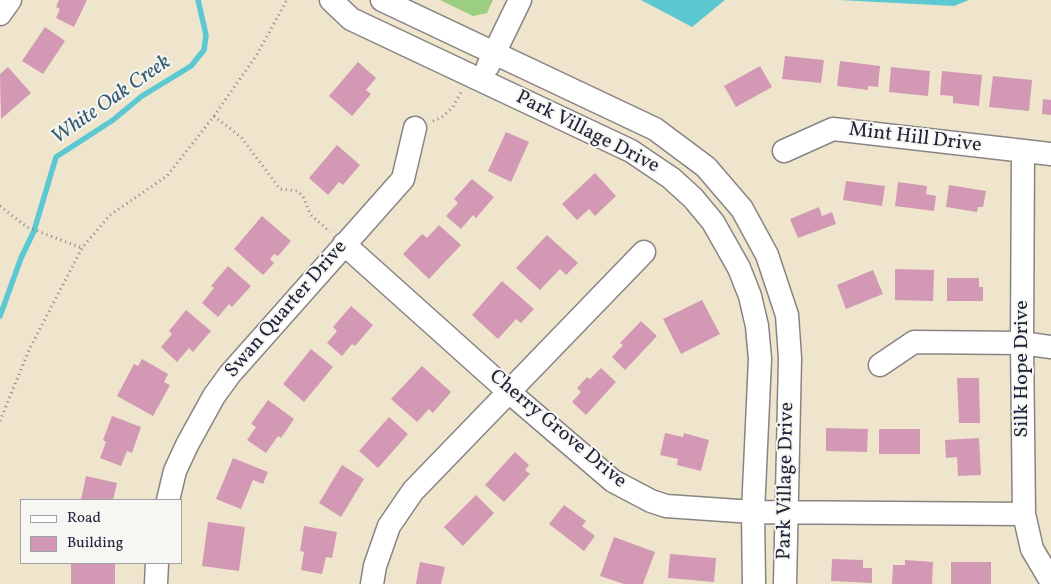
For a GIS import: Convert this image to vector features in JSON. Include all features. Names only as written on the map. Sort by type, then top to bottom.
[{"type":"street","points":[[0,14],[10,0]]},
{"type":"street","name":"Park Village Drive","points":[[331,0],[351,19],[471,85],[631,151],[656,166],[693,198],[728,244],[750,296],[757,326],[760,359],[753,512],[754,584]]},
{"type":"street","name":"Park Village Drive","points":[[382,0],[655,129],[706,167],[742,208],[767,255],[787,315],[790,358],[784,584]]},
{"type":"street","points":[[471,85],[494,52],[520,0]]},
{"type":"street","name":"Swan Quarter Drive","points":[[168,499],[175,471],[186,445],[214,396],[230,374],[403,179],[415,128]]},
{"type":"street","name":"Mint Hill Drive","points":[[784,151],[833,129],[1051,154]]},
{"type":"street","name":"Silk Hope Drive","points":[[1023,152],[1022,344],[1024,514],[1032,549],[1051,581]]},
{"type":"street","name":"Cherry Grove Drive","points":[[344,244],[613,481],[636,495],[666,506],[753,512],[1024,514]]},
{"type":"street","points":[[372,584],[380,546],[389,526],[414,491],[644,252]]},
{"type":"street","points":[[880,365],[914,342],[1022,344],[1051,347]]},
{"type":"street","points":[[156,584],[157,564]]},
{"type":"path","points":[[0,421],[29,350],[82,248],[110,215],[167,176],[214,116],[256,56],[287,0]]},
{"type":"path","points":[[415,128],[442,117],[471,85]]},
{"type":"path","points":[[214,116],[241,137],[280,189],[297,191],[303,196],[310,214],[344,244]]},
{"type":"path","points":[[0,206],[27,226],[82,248]]},
{"type":"green space","points":[[440,0],[493,0],[487,13],[473,16]]},
{"type":"water","points":[[641,0],[725,0],[692,27]]},
{"type":"water","points":[[839,0],[969,0],[954,6]]},
{"type":"building","points":[[59,0],[87,0],[74,27],[56,18],[60,9],[56,7]]},
{"type":"building","points":[[45,27],[65,41],[43,74],[22,61]]},
{"type":"building","points":[[785,56],[824,60],[821,83],[782,79]]},
{"type":"building","points":[[840,61],[880,66],[878,87],[868,86],[868,90],[837,86]]},
{"type":"building","points":[[358,62],[376,78],[366,90],[371,94],[352,116],[329,96]]},
{"type":"building","points":[[760,66],[772,87],[736,107],[724,86]]},
{"type":"building","points":[[8,67],[31,93],[1,119],[0,74]]},
{"type":"building","points":[[891,67],[930,71],[928,96],[889,92]]},
{"type":"building","points":[[942,71],[982,75],[979,106],[953,103],[953,96],[940,95]]},
{"type":"building","points":[[993,76],[1032,80],[1029,111],[989,107]]},
{"type":"building","points":[[1043,99],[1051,100],[1051,115],[1042,114]]},
{"type":"building","points":[[506,132],[529,142],[511,182],[488,171]]},
{"type":"building","points":[[337,145],[360,165],[343,185],[339,182],[328,195],[309,178]]},
{"type":"building","points":[[595,173],[616,196],[595,216],[589,209],[577,220],[562,204]]},
{"type":"building","points":[[472,179],[494,197],[476,218],[473,215],[461,229],[446,216],[458,203],[454,199]]},
{"type":"building","points":[[846,181],[885,186],[882,206],[843,200]]},
{"type":"building","points":[[898,182],[927,186],[926,194],[936,196],[934,211],[895,206]]},
{"type":"building","points":[[949,185],[986,191],[983,207],[978,207],[977,212],[946,207]]},
{"type":"building","points":[[819,207],[822,216],[832,212],[836,224],[798,238],[790,219]]},
{"type":"building","points":[[262,216],[291,241],[278,256],[274,254],[270,259],[274,263],[263,275],[234,249]]},
{"type":"building","points":[[439,225],[461,245],[429,279],[403,254],[422,234],[427,238]]},
{"type":"building","points":[[547,235],[578,263],[566,275],[560,269],[540,290],[516,268]]},
{"type":"building","points":[[228,266],[251,286],[232,307],[229,304],[218,317],[202,303],[214,288],[211,286]]},
{"type":"building","points":[[895,269],[934,270],[933,301],[895,300]]},
{"type":"building","points":[[873,270],[883,294],[846,309],[837,285]]},
{"type":"building","points":[[947,278],[979,278],[979,287],[983,287],[983,301],[947,301]]},
{"type":"building","points":[[502,281],[534,309],[521,323],[516,319],[498,339],[472,315]]},
{"type":"building","points":[[702,300],[720,334],[681,354],[663,319]]},
{"type":"building","points":[[351,306],[373,325],[355,346],[352,344],[342,356],[327,343],[337,331],[333,327]]},
{"type":"building","points":[[186,310],[211,331],[193,352],[189,348],[177,362],[161,347],[172,334],[169,331]]},
{"type":"building","points":[[641,321],[657,336],[625,370],[612,357],[623,345],[620,343]]},
{"type":"building","points":[[311,349],[333,367],[304,402],[283,384]]},
{"type":"building","points":[[142,359],[168,374],[164,382],[170,385],[153,416],[117,396],[134,364],[138,366]]},
{"type":"building","points":[[422,366],[451,392],[433,413],[429,409],[417,422],[391,399]]},
{"type":"building","points":[[601,368],[616,382],[586,415],[572,402],[581,392],[577,388],[587,377],[590,379]]},
{"type":"building","points":[[957,378],[979,378],[980,423],[959,423]]},
{"type":"building","points":[[268,400],[294,419],[281,438],[278,436],[266,453],[247,440],[256,427],[251,424]]},
{"type":"building","points":[[112,416],[141,427],[132,453],[127,451],[121,466],[100,458],[106,442],[103,440]]},
{"type":"building","points":[[389,417],[408,434],[378,468],[359,451]]},
{"type":"building","points":[[826,428],[868,429],[867,452],[826,451]]},
{"type":"building","points":[[879,429],[920,429],[920,454],[879,454]]},
{"type":"building","points":[[665,433],[683,437],[684,433],[709,440],[701,471],[677,465],[678,459],[660,455]]},
{"type":"building","points":[[979,438],[981,475],[958,476],[957,457],[946,458],[945,440]]},
{"type":"building","points":[[515,452],[529,465],[525,470],[530,474],[504,502],[485,485]]},
{"type":"building","points":[[233,458],[268,472],[263,484],[253,480],[241,509],[216,499]]},
{"type":"building","points":[[342,465],[364,479],[341,517],[319,503]]},
{"type":"building","points":[[86,476],[117,483],[113,499],[81,499]]},
{"type":"building","points":[[476,495],[494,513],[463,546],[444,527]]},
{"type":"building","points":[[564,505],[586,521],[582,526],[595,536],[584,551],[549,524]]},
{"type":"building","points":[[208,522],[245,527],[239,571],[202,566]]},
{"type":"building","points":[[304,526],[337,532],[332,558],[326,557],[322,574],[301,570],[304,552],[300,551]]},
{"type":"building","points":[[614,537],[655,552],[643,584],[624,584],[600,576]]},
{"type":"building","points":[[670,554],[716,558],[714,582],[668,578]]},
{"type":"building","points":[[832,559],[863,560],[863,568],[872,568],[872,583],[831,581]]},
{"type":"building","points":[[905,560],[933,562],[932,584],[892,584],[893,565],[905,565]]},
{"type":"building","points":[[420,562],[445,567],[441,584],[416,584]]},
{"type":"building","points":[[951,562],[991,562],[991,584],[951,584]]},
{"type":"building","points":[[71,564],[115,564],[115,584],[71,584]]},
{"type":"waterway","name":"White Oak Creek","points":[[0,316],[21,258],[34,231],[56,157],[113,120],[142,96],[191,66],[204,50],[206,35],[198,0]]}]
